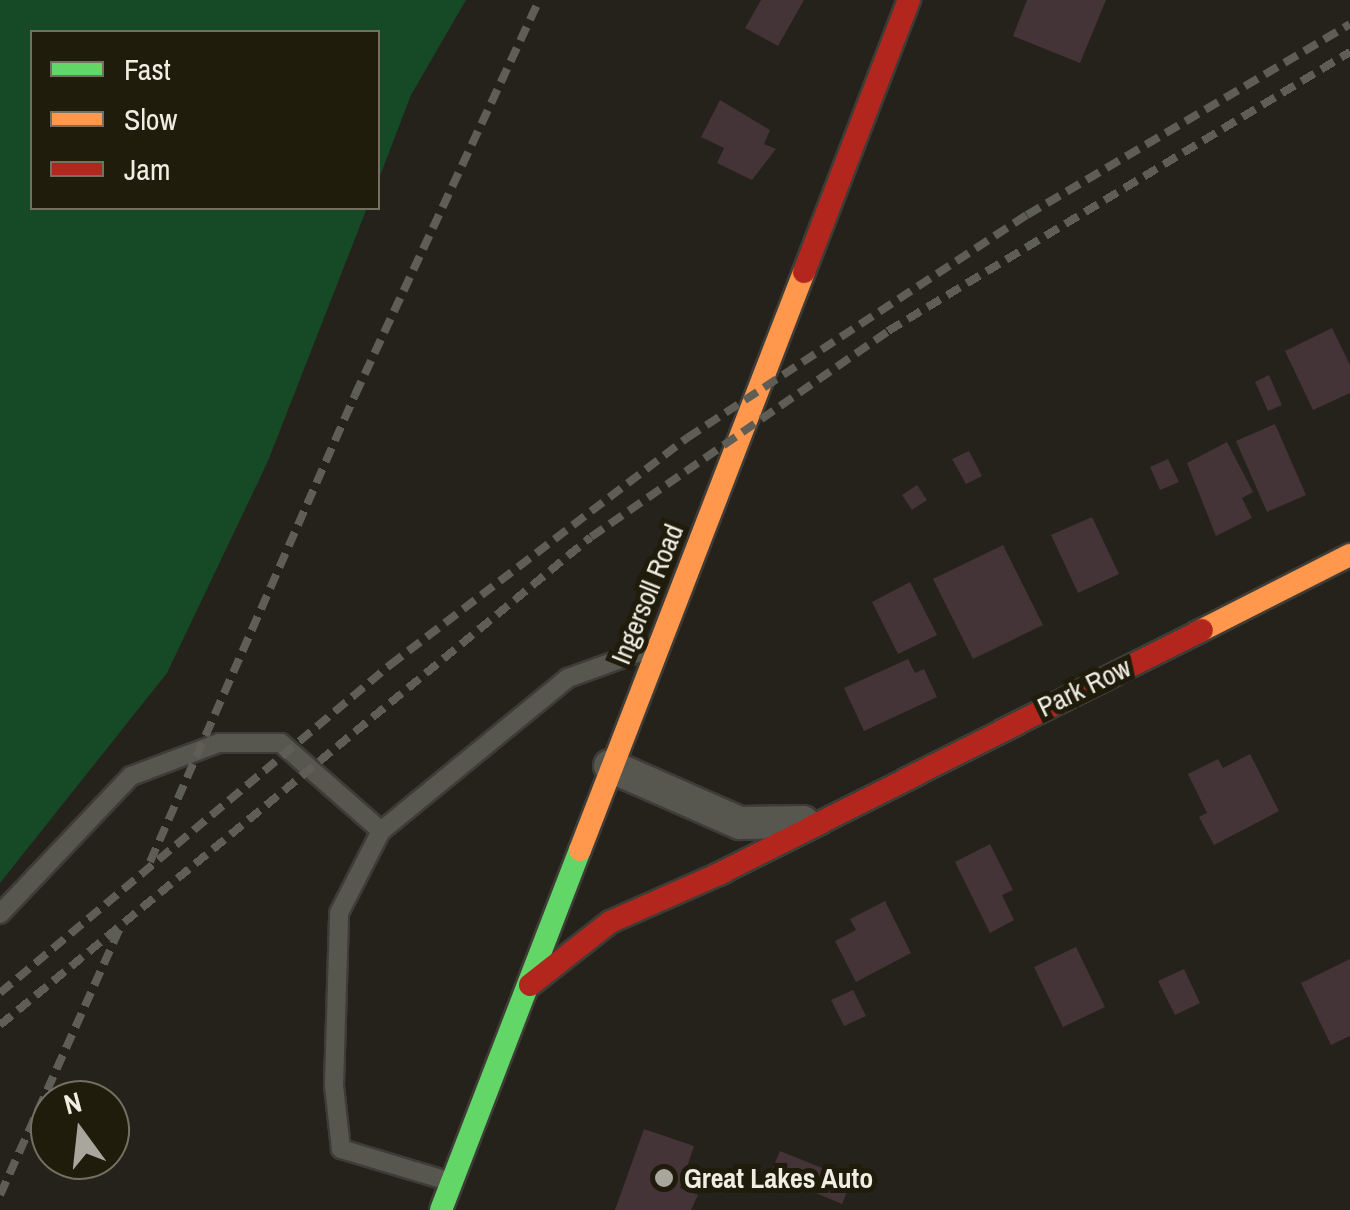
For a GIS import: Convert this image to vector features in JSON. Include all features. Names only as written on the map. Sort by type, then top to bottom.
[{"type":"main road","name":"Ingersoll Road","points":[[441,1210],[909,0]]},
{"type":"main road","name":"Park Row","points":[[523,990],[610,922],[1350,555]]},
{"type":"street","name":"Park Row","points":[[610,766],[740,824],[819,820]]},
{"type":"lane","points":[[452,1182],[341,1148],[334,949],[340,912],[381,831],[568,678],[659,645]]},
{"type":"lane","points":[[0,914],[131,776],[218,742],[280,743],[381,831]]},
{"type":"green space","points":[[0,0],[466,0],[411,95],[380,176],[380,30],[30,30],[30,210],[366,210],[268,461],[167,673],[0,883]]},
{"type":"building","points":[[761,0],[804,0],[778,46],[745,28]]},
{"type":"building","points":[[1027,0],[1106,0],[1080,63],[1013,36]]},
{"type":"building","points":[[720,100],[770,130],[764,144],[776,149],[752,180],[717,163],[724,148],[701,137]]},
{"type":"building","points":[[1332,328],[1350,365],[1350,393],[1313,410],[1285,351]]},
{"type":"building","points":[[1269,375],[1282,405],[1268,411],[1255,382]]},
{"type":"building","points":[[1275,424],[1306,495],[1267,512],[1236,441]]},
{"type":"building","points":[[1227,442],[1253,492],[1242,498],[1252,518],[1216,536],[1187,463]]},
{"type":"building","points":[[969,451],[982,476],[966,484],[952,459]]},
{"type":"building","points":[[1168,459],[1179,482],[1160,490],[1150,467]]},
{"type":"building","points":[[917,485],[927,500],[912,510],[902,495]]},
{"type":"building","points":[[1092,517],[1119,574],[1078,593],[1051,535]]},
{"type":"building","points":[[1003,545],[1043,625],[973,659],[933,579]]},
{"type":"building","points":[[910,582],[937,635],[898,654],[872,602]]},
{"type":"building","points":[[908,659],[915,673],[924,669],[937,697],[864,731],[844,688]]},
{"type":"building","points":[[1250,754],[1279,811],[1214,845],[1199,817],[1207,813],[1188,774],[1218,759],[1223,768]]},
{"type":"building","points":[[990,844],[1013,890],[1002,895],[1014,920],[990,933],[955,862]]},
{"type":"building","points":[[885,901],[911,953],[856,982],[835,941],[856,930],[850,919]]},
{"type":"building","points":[[1076,947],[1105,1007],[1063,1027],[1034,967]]},
{"type":"building","points":[[1350,959],[1350,1036],[1331,1045],[1301,983]]},
{"type":"building","points":[[1184,969],[1200,1003],[1175,1015],[1158,981]]},
{"type":"building","points":[[853,990],[866,1016],[844,1026],[831,1000]]},
{"type":"building","points":[[644,1129],[694,1146],[680,1188],[698,1195],[691,1210],[615,1210]]},
{"type":"building","points":[[780,1151],[852,1180],[842,1204],[770,1174]]},
{"type":"railway","points":[[150,862],[355,395],[539,0]]},
{"type":"railway","points":[[0,993],[390,665],[687,438],[1027,215],[1350,24]]},
{"type":"railway","points":[[0,1025],[591,537],[888,331],[1350,52]]},
{"type":"railway","points":[[0,1195],[121,926]]},
{"type":"traffic: fast","points":[[441,1210],[580,850]]},
{"type":"traffic: slow","points":[[580,850],[804,272]]},
{"type":"traffic: slow","points":[[1202,630],[1350,555]]},
{"type":"traffic: jam","points":[[804,272],[909,0]]},
{"type":"traffic: jam","points":[[530,985],[610,922],[719,874],[1202,630]]},
{"type":"place","name":"Great Lakes Auto","points":[[664,1178]]}]
